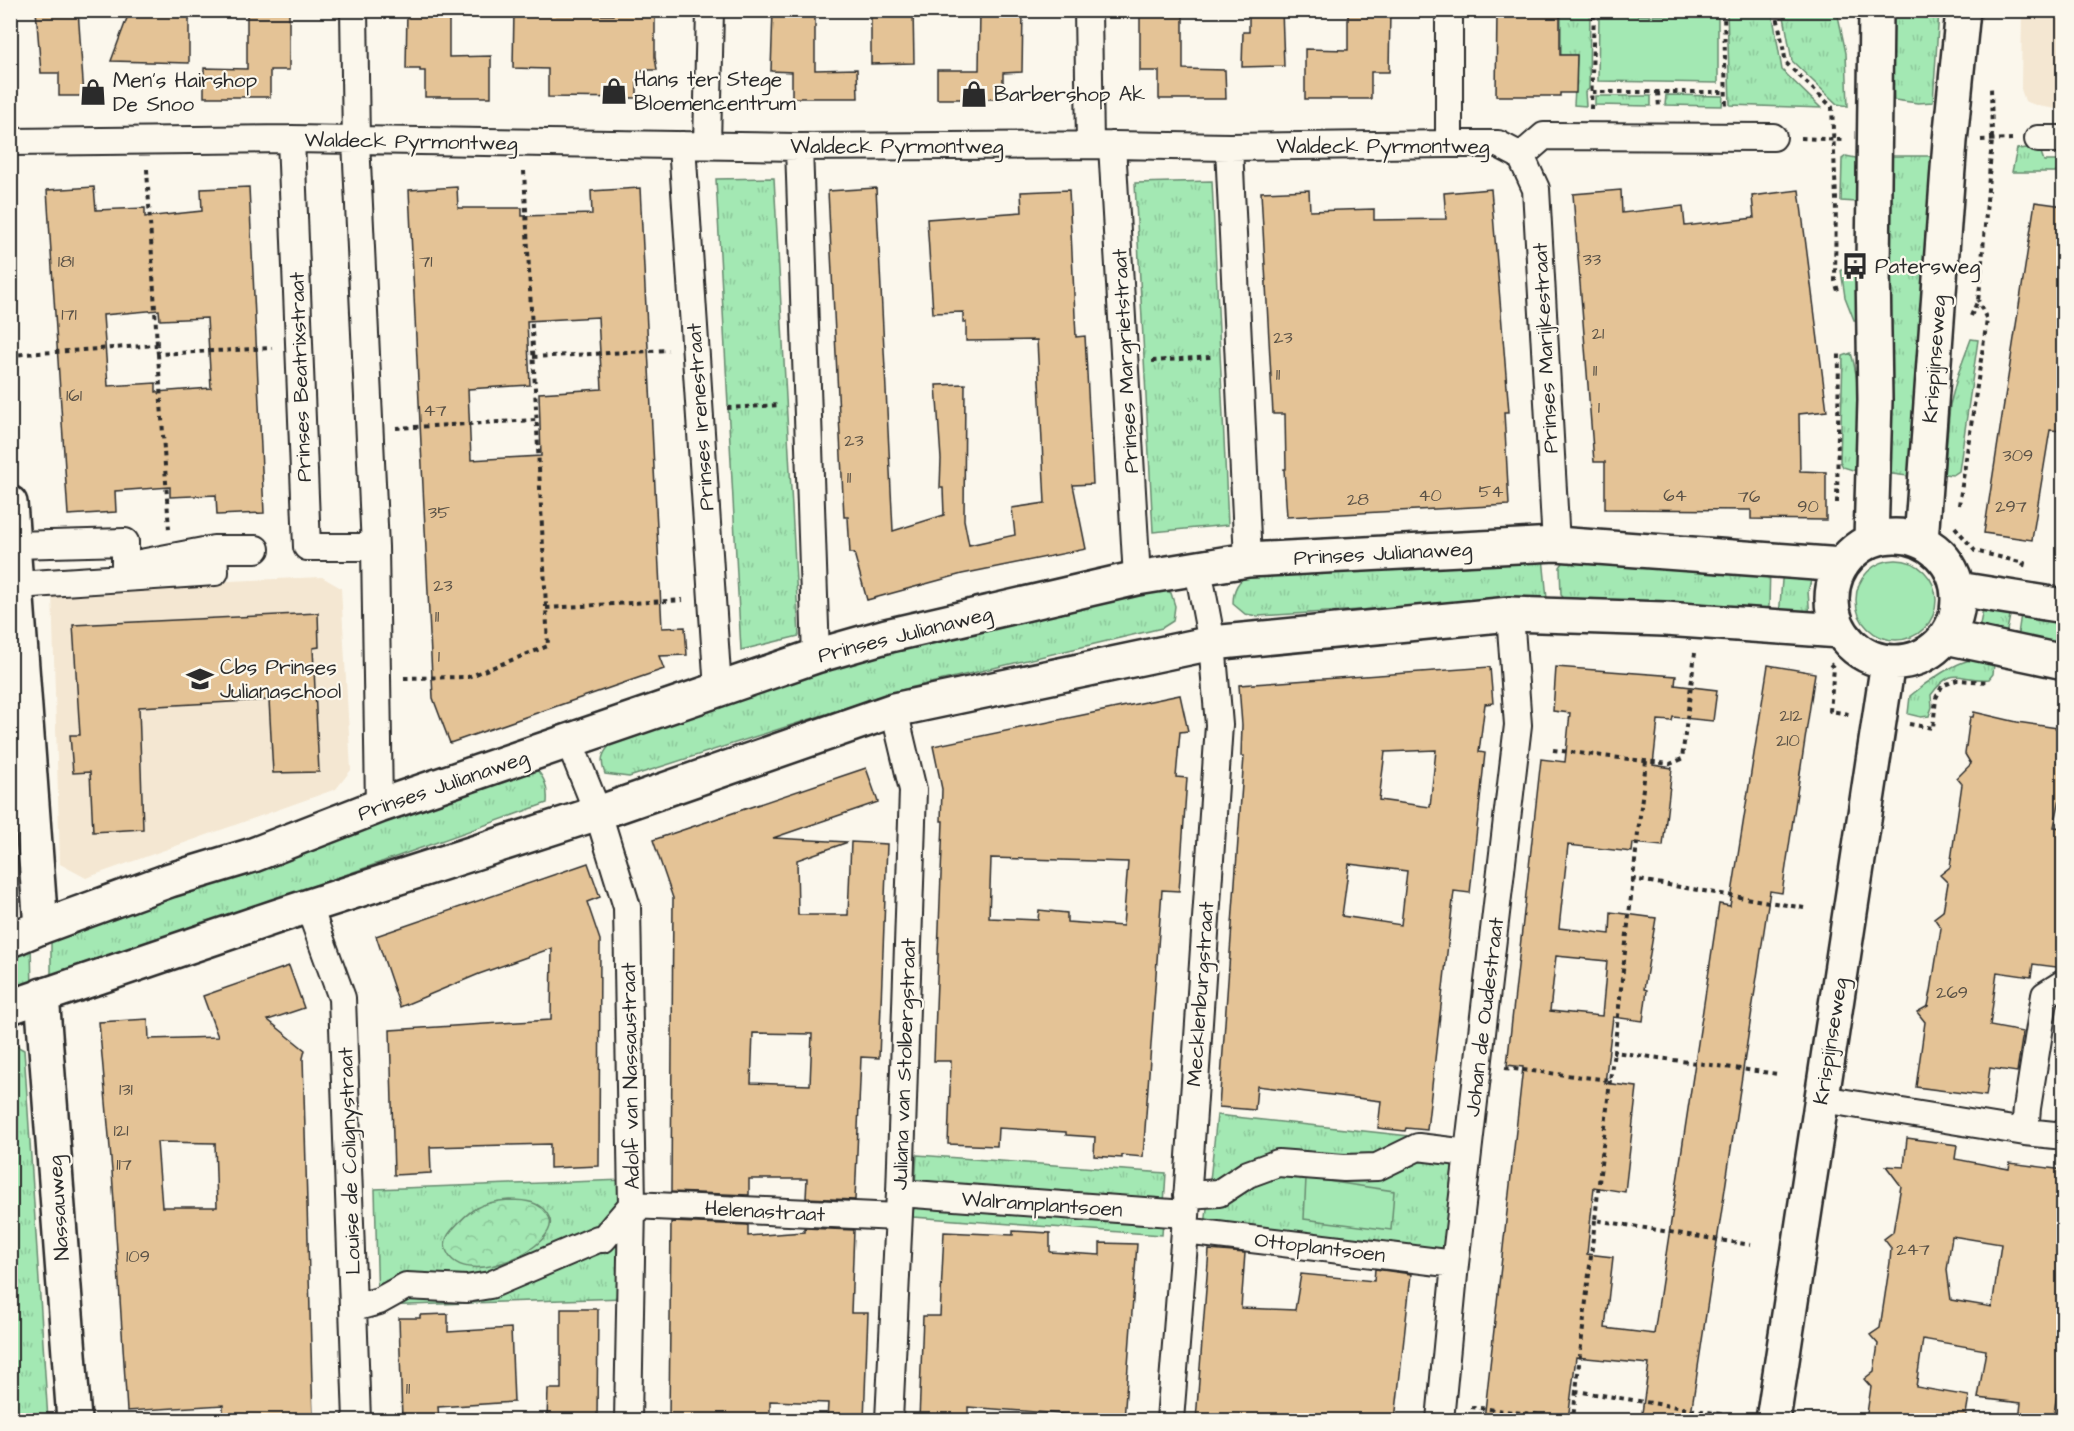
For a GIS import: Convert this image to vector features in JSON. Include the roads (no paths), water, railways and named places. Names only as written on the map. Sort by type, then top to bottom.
[{"type":"street","points":[[354,10],[356,141],[375,548],[379,806]]},
{"type":"street","name":"Prinses Irenestraat","points":[[710,10],[695,145],[699,409],[717,690]]},
{"type":"street","name":"Prinses Margrietstraat","points":[[1088,10],[1125,362],[1137,578]]},
{"type":"street","points":[[1449,10],[1449,144]]},
{"type":"street","points":[[1871,540],[1875,400],[1873,268],[1876,10]]},
{"type":"street","name":"Krispijnseweg","points":[[1921,541],[1950,141],[1963,10]]},
{"type":"street","name":"Waldeck Pyrmontweg","points":[[10,142],[291,139],[799,147],[1101,145],[1229,147],[1498,144],[1521,156],[1544,136],[1773,137]]},
{"type":"street","name":"Prinses Beatrixstraat","points":[[291,139],[307,547],[375,548]]},
{"type":"street","points":[[2038,139],[2064,139]]},
{"type":"street","points":[[799,147],[816,656]]},
{"type":"street","points":[[1229,147],[1248,560]]},
{"type":"street","name":"Prinses Marijkestraat","points":[[1521,156],[1536,189],[1557,544]]},
{"type":"street","points":[[10,503],[41,927]]},
{"type":"street","points":[[1896,536],[1921,541],[1932,548],[1949,566],[1958,589],[1957,614],[1946,637],[1921,658],[1899,663],[1876,660],[1855,649],[1840,631],[1835,620],[1831,598],[1836,575],[1850,554],[1871,540],[1896,536]]},
{"type":"street","points":[[14,545],[125,542],[125,572]]},
{"type":"street","name":"Prinses Julianaweg","points":[[10,940],[170,880],[253,855],[379,806],[816,656],[886,636],[1137,578],[1248,560],[1557,544],[1842,565]]},
{"type":"street","points":[[17,585],[125,572],[214,549],[256,549]]},
{"type":"street","name":"Mecklenburgstraat","points":[[1170,1420],[1219,725],[1212,643],[1198,569]]},
{"type":"street","points":[[1958,589],[2064,606]]},
{"type":"street","points":[[10,1007],[598,813],[894,710],[1212,643],[1510,614],[1665,619],[1840,631]]},
{"type":"street","name":"Johan de Oudestraat","points":[[1440,1420],[1455,1264],[1518,725],[1510,614]]},
{"type":"street","points":[[1946,637],[2064,662]]},
{"type":"street","name":"Krispijnseweg","points":[[1773,1420],[1888,662]]},
{"type":"street","name":"Juliana van Stolbergstraat","points":[[890,1420],[913,790],[894,710]]},
{"type":"street","name":"Adolf van Nassaustraat","points":[[568,741],[598,813],[627,907],[632,1205],[628,1420]]},
{"type":"street","name":"Louise de Colignystraat","points":[[309,907],[342,998],[357,1420]]},
{"type":"street","points":[[2025,1132],[2045,995],[2064,983]]},
{"type":"street","name":"Nassauweg","points":[[42,995],[74,1420]]},
{"type":"street","points":[[1822,1099],[2025,1132],[2064,1136]]},
{"type":"street","points":[[1185,1213],[1248,1174],[1278,1163],[1344,1168],[1377,1167],[1418,1147],[1468,1153]]},
{"type":"street","points":[[354,1308],[379,1301],[406,1286],[466,1289],[490,1285],[565,1252],[603,1239],[632,1205]]},
{"type":"street","name":"Helenastraat","points":[[632,1205],[899,1205]]},
{"type":"street","name":"Walramplantsoen","points":[[899,1205],[1185,1213]]},
{"type":"street","name":"Ottoplantsoen","points":[[1185,1213],[1455,1264]]},
{"type":"place","name":"Hans ter Stege Bloemencentrum","points":[[614,91]]},
{"type":"place","name":"Men's Hairshop De Snoo","points":[[93,92]]},
{"type":"place","name":"Barbershop Ak","points":[[974,94]]},
{"type":"place","name":"Patersweg","points":[[1855,266]]},
{"type":"place","name":"Cbs Prinses Julianaschool","points":[[200,679]]}]
